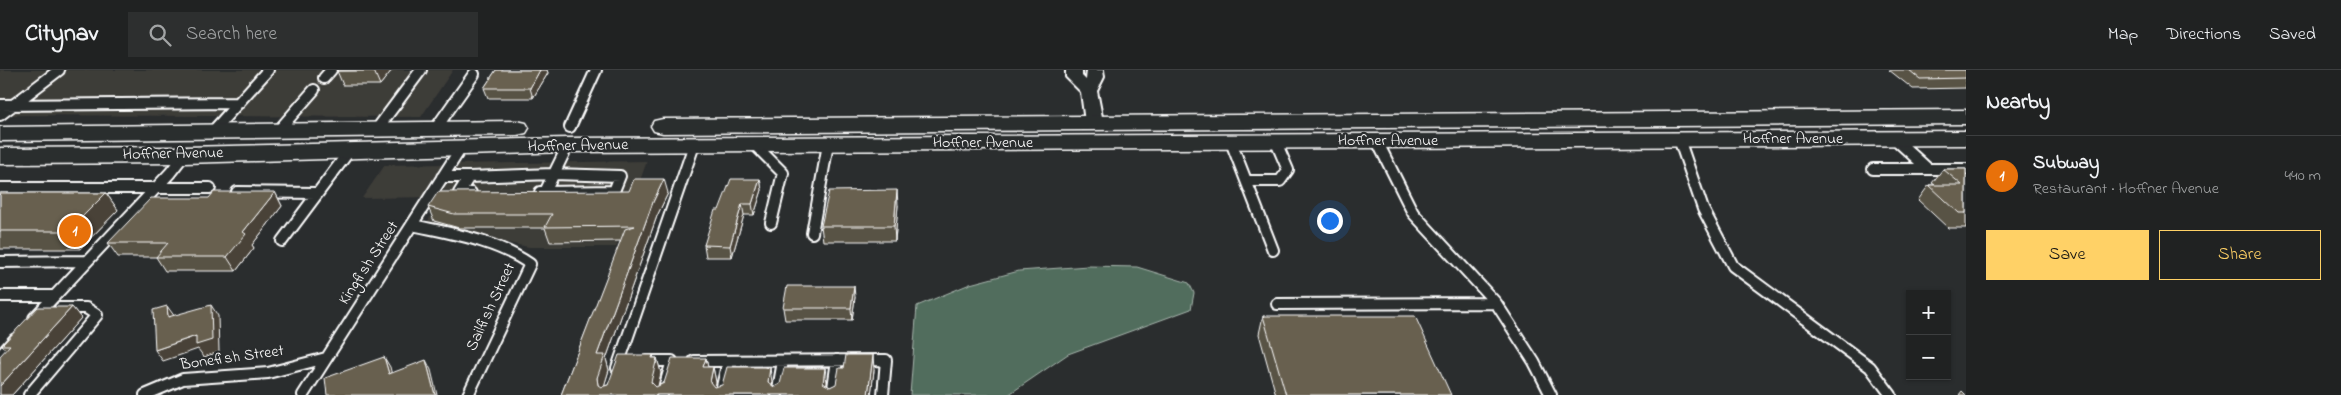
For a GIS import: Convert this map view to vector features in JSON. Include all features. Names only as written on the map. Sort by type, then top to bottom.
[{"type":"main road","name":"Hoffner Avenue","points":[[0,134],[436,128],[694,145],[1276,142],[1378,130],[1415,128],[1624,127],[1650,118],[1966,116]]},
{"type":"main road","name":"Hoffner Avenue","points":[[0,156],[184,155],[462,148],[597,134],[747,131],[784,124],[1094,122],[1679,139],[1966,138]]},
{"type":"main road","points":[[1231,142],[1234,135],[1243,130],[1334,127],[1378,130]]},
{"type":"street","points":[[1074,70],[1074,77],[1089,90]]},
{"type":"street","points":[[1094,122],[1089,90],[1096,77],[1095,70]]},
{"type":"lane","points":[[0,115],[59,70]]},
{"type":"lane","points":[[214,131],[239,104],[247,91],[268,70]]},
{"type":"lane","points":[[324,78],[331,70]]},
{"type":"lane","points":[[377,129],[421,70]]},
{"type":"lane","points":[[545,192],[596,70]]},
{"type":"lane","points":[[436,128],[474,74]]},
{"type":"lane","points":[[278,130],[314,90]]},
{"type":"lane","points":[[0,105],[239,104]]},
{"type":"lane","points":[[1378,130],[1413,213],[1496,303],[1534,362],[1551,395]]},
{"type":"lane","points":[[1894,138],[1928,169]]},
{"type":"lane","points":[[1679,139],[1703,209],[1733,266],[1870,367],[1891,395]]},
{"type":"lane","points":[[1231,142],[1273,250]]},
{"type":"lane","points":[[1247,181],[1280,181],[1288,170],[1276,142]]},
{"type":"lane","points":[[812,234],[828,144]]},
{"type":"lane","points":[[614,378],[628,361],[694,145]]},
{"type":"lane","points":[[756,145],[783,173],[771,223]]},
{"type":"lane","name":"Kingfish Street","points":[[302,395],[462,148]]},
{"type":"lane","points":[[282,241],[316,192],[350,150]]},
{"type":"lane","points":[[0,356],[155,189],[184,155]]},
{"type":"lane","points":[[1873,169],[1966,169]]},
{"type":"lane","points":[[442,177],[553,174],[620,176],[614,191],[526,192]]},
{"type":"lane","points":[[469,177],[459,193],[478,193]]},
{"type":"lane","points":[[0,188],[210,188]]},
{"type":"lane","points":[[237,192],[316,192]]},
{"type":"lane","name":"Sailfish Street","points":[[412,225],[498,246],[517,253],[530,264],[468,395]]},
{"type":"lane","points":[[0,262],[86,262]]},
{"type":"lane","points":[[0,296],[54,296]]},
{"type":"lane","points":[[1277,304],[1496,303]]},
{"type":"lane","points":[[29,395],[97,315],[86,308],[43,308]]},
{"type":"lane","name":"Bonefish Street","points":[[145,395],[183,379],[268,373],[326,358]]},
{"type":"lane","points":[[832,395],[837,360]]},
{"type":"lane","points":[[628,361],[886,360],[883,395]]},
{"type":"lane","points":[[662,395],[672,361]]},
{"type":"lane","points":[[720,395],[728,361]]},
{"type":"lane","points":[[777,395],[783,361]]},
{"type":"shaded area","points":[[0,70],[453,70],[421,117],[0,115]]},
{"type":"shaded area","points":[[647,161],[616,247],[529,247],[444,231],[427,223],[441,197],[362,198],[385,165]]},
{"type":"green space","points":[[1088,266],[1137,267],[1189,283],[1194,293],[1191,309],[1068,354],[1008,395],[910,395],[917,306],[970,284],[1019,271]]},
{"type":"building","points":[[338,70],[375,70],[337,71]]},
{"type":"building","points":[[496,70],[540,70],[530,88],[484,88]]},
{"type":"building","points":[[1909,70],[1966,70],[1966,78],[1920,79]]},
{"type":"building","points":[[1943,169],[1966,169],[1966,213],[1959,213],[1929,185],[1962,185]]},
{"type":"building","points":[[634,179],[664,179],[653,202],[597,355],[605,355],[597,378],[598,385],[601,387],[608,385],[619,355],[653,355],[652,358],[657,358],[651,382],[656,387],[664,383],[672,358],[706,358],[703,367],[713,367],[710,382],[714,387],[722,385],[727,367],[765,367],[770,368],[768,382],[774,387],[780,384],[784,368],[825,368],[823,383],[830,387],[836,384],[839,368],[844,368],[846,355],[873,355],[868,395],[561,395],[625,229],[635,226],[545,227],[552,214],[454,214],[428,207],[438,192],[629,191]]},
{"type":"building","points":[[731,179],[760,179],[752,204],[742,204],[730,246],[704,245],[715,210],[719,210]]},
{"type":"building","points":[[897,190],[894,226],[821,226],[829,191]]},
{"type":"building","points":[[214,192],[275,192],[243,232],[246,234],[227,257],[156,257],[168,243],[108,243],[151,198],[209,198]]},
{"type":"building","points":[[0,193],[106,193],[68,231],[0,231]]},
{"type":"building","points":[[787,286],[854,286],[851,308],[783,308]]},
{"type":"building","points":[[211,305],[212,340],[196,345],[196,336],[155,350],[153,310],[167,306],[168,317]]},
{"type":"building","points":[[38,307],[72,307],[0,386],[0,356],[10,345],[2,345]]},
{"type":"building","points":[[1263,316],[1415,316],[1451,395],[1286,395]]},
{"type":"building","points":[[384,357],[389,374],[426,360],[435,395],[327,395],[325,378]]},
{"type":"place","name":"Subway","points":[[75,231]]}]
